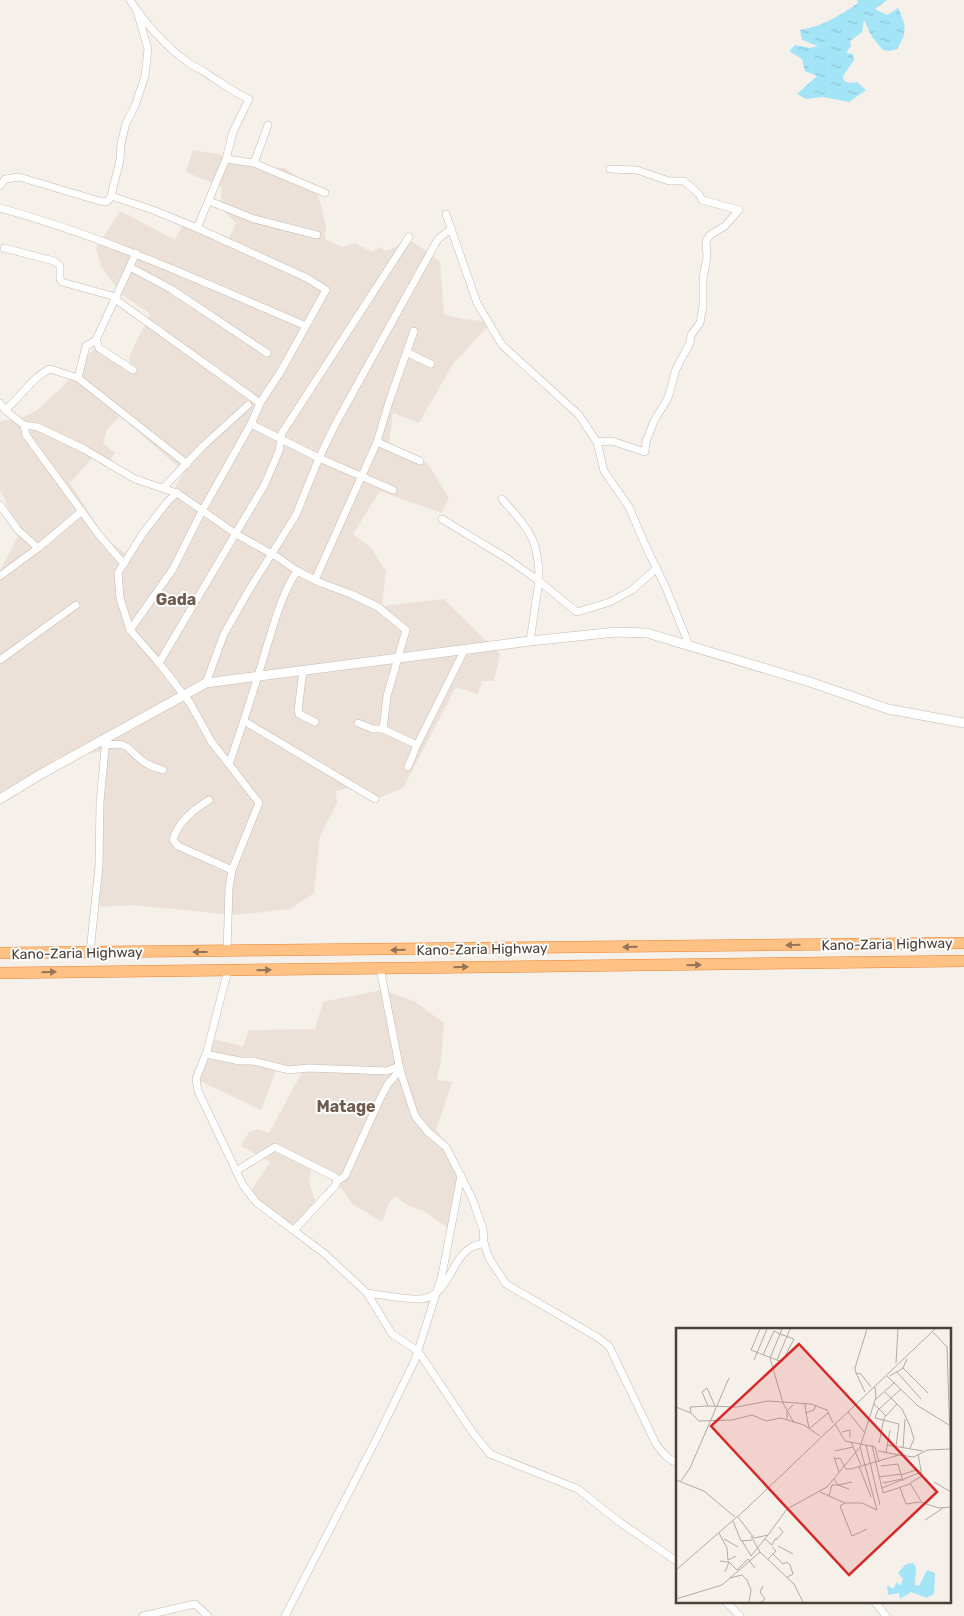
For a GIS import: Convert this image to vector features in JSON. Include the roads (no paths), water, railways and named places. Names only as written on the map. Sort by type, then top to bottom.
[{"type":"highway","name":"Kano-Zaria Highway","points":[[0,953],[964,943]]},
{"type":"highway","name":"Kano-Zaria Highway","points":[[0,973],[964,962]]},
{"type":"street","points":[[130,0],[158,35],[188,62],[209,74],[234,93],[249,99],[233,132],[226,159],[197,228]]},
{"type":"street","points":[[0,186],[5,180],[19,176],[103,202],[108,201],[120,160],[121,144],[126,123],[135,106],[145,76],[148,49],[137,11]]},
{"type":"street","points":[[254,163],[268,125]]},
{"type":"street","points":[[226,159],[254,163],[325,193]]},
{"type":"street","points":[[597,442],[612,441],[645,452],[654,421],[668,398],[676,370],[690,343],[691,335],[700,323],[704,306],[703,278],[707,257],[706,241],[710,235],[725,226],[739,210],[702,200],[699,194],[684,182],[669,181],[637,170],[610,169]]},
{"type":"street","points":[[111,196],[153,210],[197,228],[307,278],[326,290],[282,371],[260,403],[252,424],[202,511],[173,569],[130,630]]},
{"type":"street","points":[[209,201],[254,219],[317,235]]},
{"type":"street","points":[[0,208],[52,223],[136,253],[306,326]]},
{"type":"street","points":[[446,214],[476,303],[502,345],[579,415],[597,442],[604,471],[629,507],[666,588],[689,645]]},
{"type":"street","points":[[206,682],[224,634],[296,515],[319,458],[336,423],[438,239],[451,229]]},
{"type":"street","points":[[159,663],[265,484],[282,440],[282,433],[409,238]]},
{"type":"street","points":[[4,248],[54,261],[60,266],[60,279],[62,282],[116,298],[260,403]]},
{"type":"street","points":[[78,378],[86,346],[96,340],[136,253]]},
{"type":"street","points":[[130,267],[171,289],[267,353]]},
{"type":"street","points":[[315,580],[377,442],[414,331]]},
{"type":"street","points":[[96,340],[99,348],[133,370]]},
{"type":"street","points":[[408,353],[431,364]]},
{"type":"street","points":[[5,410],[43,372],[50,369],[78,378],[187,464]]},
{"type":"street","points":[[0,403],[5,410],[24,424],[38,427],[84,449],[135,479],[177,494],[236,534],[272,554],[297,571],[378,607],[406,630],[387,696],[383,729]]},
{"type":"street","points":[[162,488],[203,446],[248,405]]},
{"type":"street","points":[[24,424],[26,435],[99,535],[124,564]]},
{"type":"street","points":[[252,424],[319,458],[393,490]]},
{"type":"street","points":[[377,442],[420,461]]},
{"type":"street","points":[[177,494],[168,502],[143,533],[118,574],[120,598],[130,630],[190,703],[211,740],[259,803],[232,870],[229,888],[227,952]]},
{"type":"street","points":[[502,500],[526,526],[535,543],[539,558],[539,581],[530,641]]},
{"type":"street","points":[[0,505],[18,530],[38,548]]},
{"type":"street","points":[[0,576],[38,548],[82,511]]},
{"type":"street","points":[[442,519],[508,559],[577,612],[610,602],[632,590],[657,568]]},
{"type":"street","points":[[229,764],[280,607],[297,571]]},
{"type":"street","points":[[0,660],[76,604]]},
{"type":"street","points":[[0,799],[41,774],[106,741],[182,694],[206,682],[616,632],[648,633],[810,682],[888,709],[964,722]]},
{"type":"street","points":[[408,767],[465,649]]},
{"type":"street","points":[[303,670],[298,711],[299,714],[315,722]]},
{"type":"street","points":[[244,721],[375,799]]},
{"type":"street","points":[[358,724],[373,729],[383,729],[417,745]]},
{"type":"street","points":[[106,741],[130,747],[144,763],[163,770]]},
{"type":"street","points":[[90,952],[99,866],[100,802],[106,741]]},
{"type":"street","points":[[209,800],[195,809],[186,818],[174,834],[173,840],[178,846],[232,870]]},
{"type":"street","points":[[380,968],[400,1068],[415,1116],[428,1132],[446,1147],[472,1198],[483,1229],[484,1243],[497,1272],[506,1284],[598,1337],[609,1346],[656,1444],[662,1453],[676,1463]]},
{"type":"street","points":[[228,970],[206,1054],[196,1079],[198,1091],[243,1185],[256,1202],[325,1254],[367,1293],[392,1334],[418,1351],[473,1433],[490,1454],[578,1489],[618,1521],[676,1561]]},
{"type":"street","points":[[206,1054],[240,1061],[253,1061],[289,1070],[309,1068],[387,1071],[400,1068]]},
{"type":"street","points":[[294,1230],[336,1185],[337,1181],[345,1176],[380,1099],[400,1068]]},
{"type":"street","points":[[236,1171],[275,1147],[334,1177],[337,1181]]},
{"type":"street","points":[[285,1616],[378,1436],[418,1351],[442,1274],[461,1176]]},
{"type":"street","points":[[367,1293],[422,1299],[436,1294],[443,1287],[452,1270],[465,1253],[472,1247],[484,1243]]},
{"type":"street","points":[[143,1616],[195,1604],[208,1616]]},
{"type":"street","points":[[728,1604],[740,1616]]},
{"type":"street","points":[[877,1604],[886,1616]]},
{"type":"water","points":[[857,0],[887,0],[875,9],[887,15],[898,8],[905,29],[897,49],[883,50],[872,37],[864,20],[862,32],[850,41],[851,46],[846,53],[853,54],[854,60],[843,76],[844,81],[850,83],[857,82],[866,90],[849,102],[823,97],[806,99],[797,94],[817,76],[805,71],[802,59],[789,51],[795,45],[810,48],[818,46],[802,40],[800,30],[830,20],[858,3]]},
{"type":"district","name":"Gada","points":[[176,599]]},
{"type":"district","name":"Matage","points":[[346,1106]]}]
